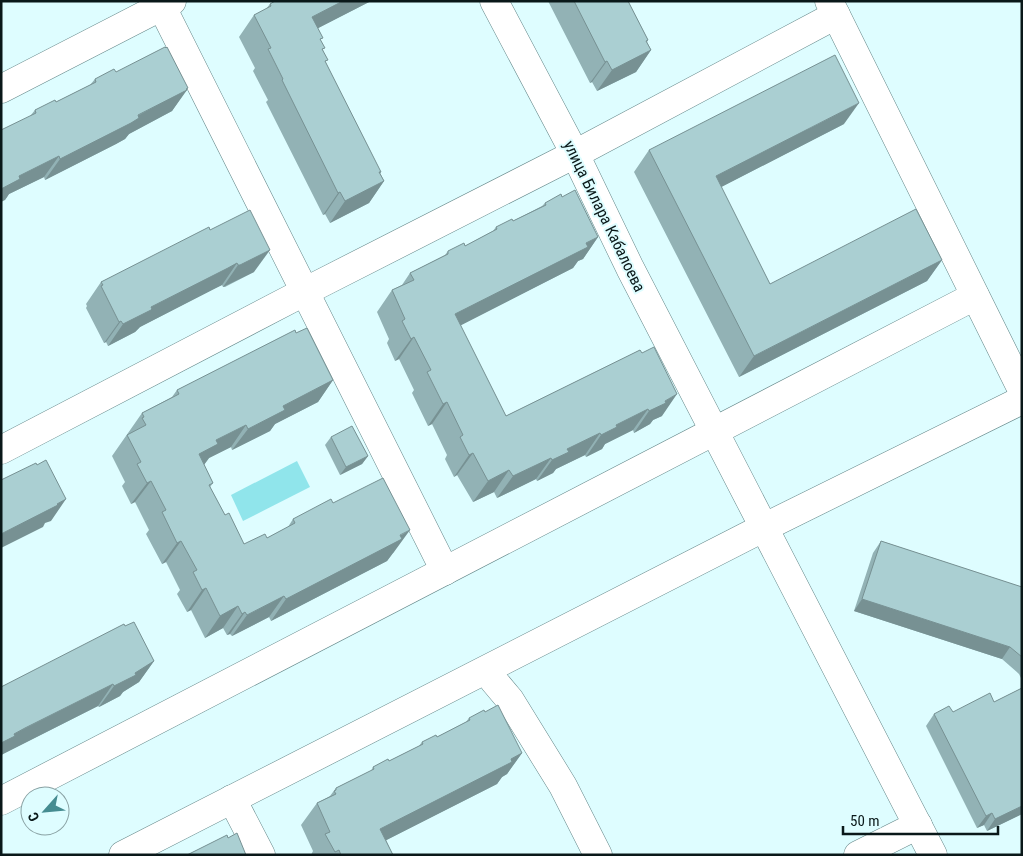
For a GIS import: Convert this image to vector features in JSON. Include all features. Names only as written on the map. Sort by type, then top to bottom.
[{"type":"street","name":"улица Билара Кабалоева","points":[[494,1],[574,154],[713,432],[933,855]]},
{"type":"street","points":[[1,89],[167,4],[304,292],[445,571]]},
{"type":"street","points":[[1,450],[574,154],[832,8],[1022,390]]},
{"type":"street","points":[[1,801],[975,296]]},
{"type":"street","points":[[123,855],[763,528],[1022,400]]},
{"type":"street","points":[[487,670],[510,700],[564,786],[598,855]]},
{"type":"street","points":[[232,799],[261,855]]},
{"type":"street","points":[[858,855],[918,825]]},
{"type":"shaded area","points":[[297,461],[310,487],[243,521],[231,495]]},
{"type":"building","points":[[275,1],[343,1],[312,17],[323,38],[320,39],[325,48],[322,49],[328,60],[325,61],[384,181],[345,201],[340,192],[338,193],[282,80],[268,49],[271,48],[254,15],[271,6],[270,4]]},
{"type":"building","points":[[574,1],[628,1],[648,40],[646,41],[651,50],[612,70],[607,61],[605,62]]},
{"type":"building","points":[[167,47],[188,88],[187,90],[138,115],[139,118],[131,123],[60,159],[59,156],[19,176],[20,179],[1,189],[1,130],[36,113],[35,110],[96,82],[95,79],[114,69],[116,72]]},
{"type":"building","points":[[835,55],[859,103],[716,176],[770,284],[916,209],[942,260],[754,356],[649,150]]},
{"type":"building","points":[[575,190],[598,237],[586,243],[588,247],[455,314],[506,416],[640,350],[642,353],[654,347],[677,394],[665,401],[666,403],[649,411],[648,409],[601,435],[600,433],[567,449],[569,452],[552,460],[551,458],[513,476],[509,470],[488,481],[473,453],[469,455],[460,437],[463,435],[447,402],[443,404],[427,372],[431,370],[414,337],[411,339],[402,321],[405,319],[392,290],[414,280],[410,273],[448,254],[448,251],[464,243],[465,246],[497,229],[496,227],[546,205],[545,203],[561,194],[562,197]]},
{"type":"building","points":[[250,210],[270,250],[240,265],[237,263],[151,307],[151,310],[123,324],[121,321],[119,322],[101,286],[103,285],[101,282],[209,227],[210,230]]},
{"type":"building","points":[[307,328],[333,380],[283,406],[285,410],[248,429],[246,425],[216,440],[218,444],[199,454],[213,483],[209,485],[225,515],[229,513],[244,544],[265,534],[267,538],[295,523],[293,519],[331,499],[333,503],[383,478],[410,530],[400,535],[402,539],[286,599],[284,596],[247,615],[245,612],[242,614],[238,606],[220,616],[206,588],[202,590],[193,572],[197,570],[181,541],[177,543],[162,512],[166,510],[151,481],[147,483],[137,464],[141,462],[127,435],[146,425],[142,418],[144,417],[142,413],[179,394],[177,390],[295,330],[296,333]]},
{"type":"building","points":[[352,426],[368,456],[346,467],[331,437]]},
{"type":"building","points":[[46,460],[66,499],[1,534],[1,480]]},
{"type":"building","points":[[881,541],[1022,587],[1022,657],[1010,647],[862,599]]},
{"type":"building","points":[[134,622],[154,661],[135,673],[136,675],[114,686],[113,684],[25,728],[1,743],[1,687],[124,624],[125,626]]},
{"type":"building","points":[[1022,688],[1022,806],[995,819],[992,813],[986,816],[934,714],[949,706],[953,712],[990,693],[994,702]]},
{"type":"building","points":[[498,705],[522,753],[511,759],[512,762],[380,829],[393,855],[341,855],[339,850],[335,852],[325,834],[330,832],[317,803],[336,794],[334,791],[336,788],[374,769],[373,767],[423,744],[422,742],[436,735],[437,737],[470,720],[469,718],[484,710],[485,712]]},
{"type":"building","points":[[237,833],[246,855],[187,855],[227,835],[228,838]]}]
